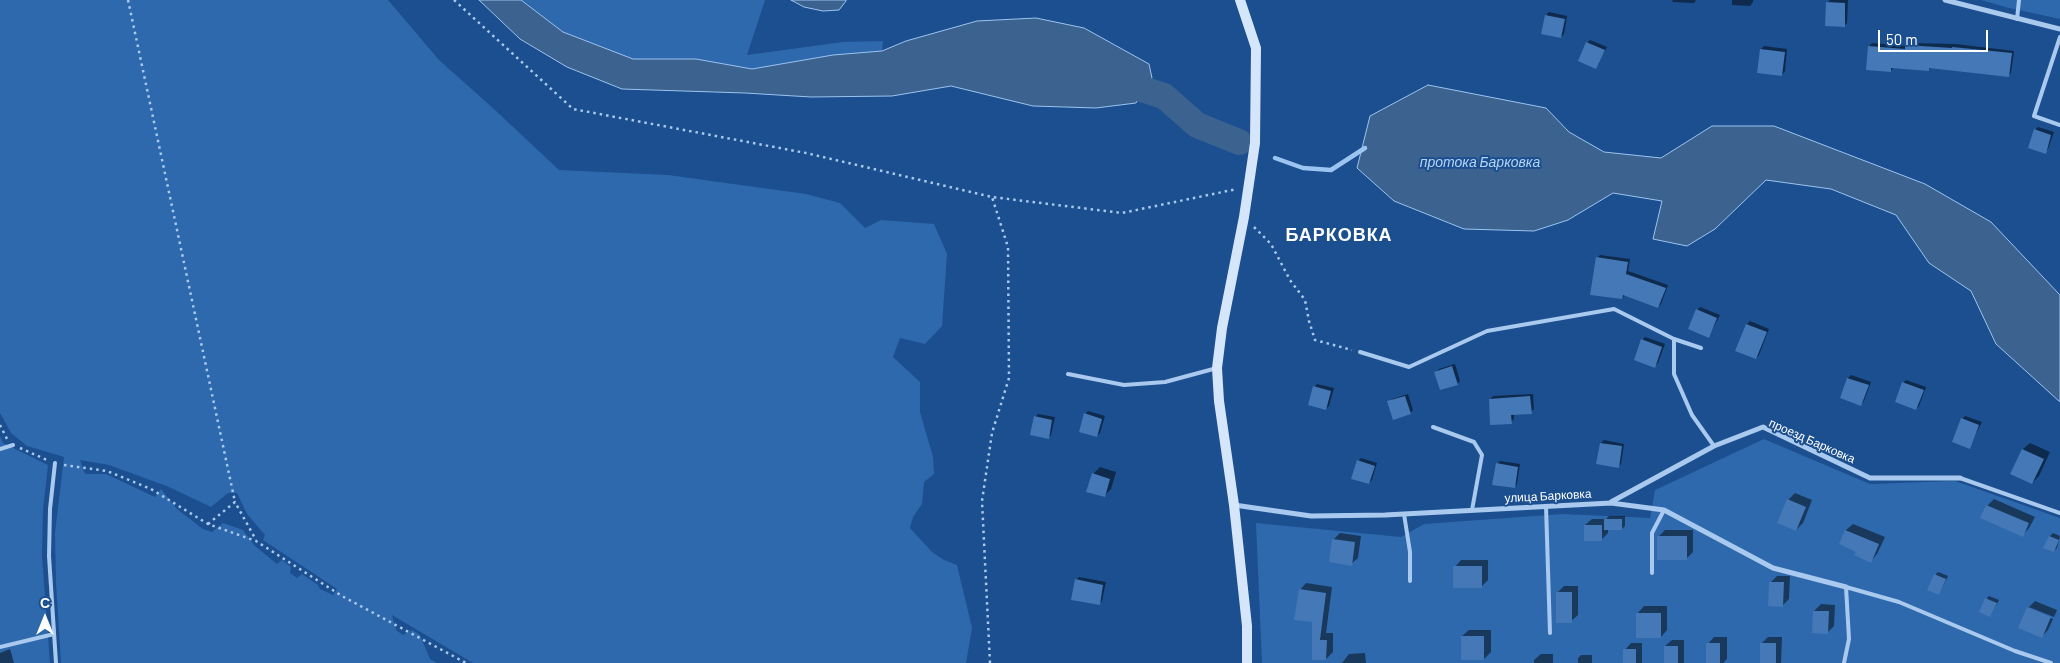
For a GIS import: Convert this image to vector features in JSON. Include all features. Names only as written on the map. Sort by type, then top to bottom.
[{"type":"main road","points":[[1240,0],[1256,48],[1255,143],[1244,217],[1222,328],[1217,368],[1224,446],[1234,505],[1247,626],[1247,663]]},
{"type":"street","points":[[1945,0],[2060,29]]},
{"type":"street","name":"проезд Барковка","points":[[1611,503],[1714,446],[1763,427],[1870,478],[1960,478]]},
{"type":"street","name":"улица Барковка","points":[[1234,505],[1311,516],[1404,514],[1611,503],[1664,510],[1773,568],[1846,586]]},
{"type":"lane","points":[[2017,19],[2019,0]]},
{"type":"lane","points":[[2060,37],[2034,116],[2060,125]]},
{"type":"lane","points":[[1360,352],[1409,366],[1487,331],[1614,309],[1674,338],[1700,348]]},
{"type":"lane","points":[[1674,338],[1674,374],[1692,415],[1714,446]]},
{"type":"lane","points":[[1068,374],[1124,385],[1164,382],[1217,368]]},
{"type":"lane","points":[[1433,426],[1474,442],[1482,455],[1472,510]]},
{"type":"lane","points":[[0,449],[13,445]]},
{"type":"lane","points":[[54,463],[50,509],[49,556],[56,663]]},
{"type":"lane","points":[[1960,478],[2060,513]]},
{"type":"lane","points":[[1546,506],[1550,633]]},
{"type":"lane","points":[[1652,572],[1652,533],[1664,510]]},
{"type":"lane","points":[[1404,514],[1410,552],[1410,581]]},
{"type":"lane","points":[[1844,663],[1850,639],[1846,586],[1898,602],[2015,651],[2051,663]]},
{"type":"lane","points":[[0,647],[54,634]]},
{"type":"path","points":[[128,0],[235,502],[256,540]]},
{"type":"path","points":[[454,0],[573,109],[806,153],[992,197],[1122,214],[1249,186]]},
{"type":"path","points":[[990,663],[982,502],[992,433],[1009,378],[1008,247],[992,197]]},
{"type":"path","points":[[1244,217],[1271,244],[1290,280],[1305,300],[1315,340],[1360,352]]},
{"type":"path","points":[[0,425],[5,436],[13,445],[54,463],[107,471],[152,489],[208,524],[256,540],[342,596],[466,663]]},
{"type":"path","points":[[208,524],[235,502]]},
{"type":"shaded area","points":[[0,0],[388,0],[439,60],[559,170],[668,175],[806,194],[840,203],[865,228],[881,220],[934,224],[947,254],[942,326],[925,344],[900,338],[893,357],[920,382],[920,412],[933,457],[934,474],[924,482],[922,504],[913,517],[910,528],[932,552],[944,560],[957,565],[972,628],[966,663],[473,663],[392,615],[396,630],[403,635],[412,630],[420,635],[430,659],[437,663],[61,663],[55,533],[64,457],[27,446],[11,433],[0,413]],"holes":[[[80,460],[109,465],[169,487],[211,507],[228,493],[237,493],[247,514],[265,535],[263,540],[337,589],[333,595],[320,589],[318,585],[302,574],[297,578],[290,573],[291,567],[282,560],[277,564],[255,546],[243,530],[223,523],[212,532],[203,529],[177,509],[161,489],[155,497],[106,474],[85,474]]]},
{"type":"shaded area","points":[[521,0],[765,0],[747,55],[843,42],[883,41],[882,51],[833,55],[752,69],[696,59],[633,59],[563,32]]},
{"type":"shaded area","points":[[1981,0],[2060,0],[2060,19],[2009,8]]},
{"type":"shaded area","points":[[0,436],[3,443],[48,465],[43,510],[42,556],[50,663],[0,663]]},
{"type":"shaded area","points":[[1764,439],[1870,484],[1955,481],[2060,518],[2060,663],[1262,663],[1256,523],[1401,537],[1424,524],[1562,514],[1650,518],[1655,490]]},
{"type":"water","points":[[479,0],[521,0],[563,32],[633,59],[696,59],[752,69],[833,55],[882,51],[906,41],[977,21],[1036,18],[1084,28],[1149,64],[1152,78],[1136,103],[1096,108],[1033,106],[951,86],[892,96],[811,97],[622,89],[567,67],[520,39]]},
{"type":"water","points":[[791,0],[846,1],[839,10],[823,11],[804,7]]},
{"type":"water","name":"протока Барковка","points":[[1428,85],[1546,108],[1569,132],[1604,152],[1661,158],[1712,126],[1774,126],[1925,184],[1991,222],[2060,295],[2060,402],[1996,344],[1971,291],[1929,263],[1896,215],[1831,189],[1766,180],[1715,229],[1687,246],[1653,239],[1662,201],[1613,193],[1568,220],[1534,231],[1464,229],[1394,201],[1357,168],[1370,116]]},
{"type":"building","points":[[1826,2],[1845,3],[1845,27],[1825,26]]},
{"type":"building","points":[[1545,15],[1565,19],[1561,38],[1541,34]]},
{"type":"building","points":[[1586,42],[1605,50],[1596,69],[1578,61]]},
{"type":"building","points":[[1905,45],[1952,47],[2012,53],[2009,77],[1929,68],[1929,71],[1891,68],[1891,72],[1866,70],[1868,46],[1905,49]]},
{"type":"building","points":[[1760,49],[1785,52],[1782,76],[1757,73]]},
{"type":"building","points":[[2034,129],[2051,135],[2046,154],[2028,148]]},
{"type":"building","points":[[1596,257],[1628,262],[1626,274],[1666,288],[1658,308],[1623,295],[1622,299],[1590,295]]},
{"type":"building","points":[[1696,309],[1717,318],[1709,338],[1688,329]]},
{"type":"building","points":[[1746,324],[1767,332],[1756,359],[1735,351]]},
{"type":"building","points":[[1641,339],[1662,347],[1655,368],[1634,360]]},
{"type":"building","points":[[1452,366],[1458,385],[1440,390],[1434,372]]},
{"type":"building","points":[[1847,378],[1869,385],[1861,406],[1840,398]]},
{"type":"building","points":[[1902,382],[1924,390],[1916,410],[1895,402]]},
{"type":"building","points":[[1313,386],[1331,391],[1326,410],[1308,405]]},
{"type":"building","points":[[1405,396],[1411,414],[1393,420],[1387,401]]},
{"type":"building","points":[[1530,396],[1532,414],[1511,415],[1512,424],[1490,425],[1489,399]]},
{"type":"building","points":[[1084,413],[1102,419],[1097,437],[1079,432]]},
{"type":"building","points":[[1034,416],[1052,420],[1049,439],[1030,435]]},
{"type":"building","points":[[1961,418],[1979,425],[1970,449],[1952,442]]},
{"type":"building","points":[[1600,443],[1622,446],[1619,468],[1596,464]]},
{"type":"building","points":[[2022,449],[2044,459],[2032,484],[2010,474]]},
{"type":"building","points":[[1357,460],[1375,466],[1369,484],[1351,479]]},
{"type":"building","points":[[1496,463],[1518,467],[1515,488],[1492,485]]},
{"type":"building","points":[[1092,473],[1110,479],[1105,497],[1086,492]]},
{"type":"building","points":[[1787,499],[1806,507],[1796,531],[1777,523]]},
{"type":"building","points":[[1986,505],[2029,523],[2023,537],[1980,518]]},
{"type":"building","points":[[1604,519],[1622,519],[1622,530],[1604,530]]},
{"type":"building","points":[[1584,525],[1602,525],[1602,541],[1584,541]]},
{"type":"building","points":[[1845,530],[1879,544],[1871,563],[1854,555],[1856,552],[1839,544]]},
{"type":"building","points":[[1657,536],[1687,536],[1687,560],[1657,560]]},
{"type":"building","points":[[2049,536],[2059,540],[2054,552],[2043,548]]},
{"type":"building","points":[[1332,539],[1355,542],[1352,566],[1329,562]]},
{"type":"building","points":[[1453,566],[1482,566],[1482,588],[1453,588]]},
{"type":"building","points":[[1934,574],[1946,579],[1939,595],[1927,590]]},
{"type":"building","points":[[1075,579],[1103,585],[1100,605],[1071,600]]},
{"type":"building","points":[[1769,582],[1784,582],[1783,607],[1768,606]]},
{"type":"building","points":[[1299,589],[1326,593],[1320,640],[1327,640],[1326,660],[1312,660],[1312,622],[1294,620]]},
{"type":"building","points":[[1556,592],[1572,592],[1572,623],[1556,623]]},
{"type":"building","points":[[1985,598],[1997,603],[1990,617],[1979,612]]},
{"type":"building","points":[[2027,607],[2051,617],[2042,638],[2018,628]]},
{"type":"building","points":[[1813,611],[1829,611],[1828,634],[1812,633]]},
{"type":"building","points":[[1636,613],[1661,613],[1661,638],[1636,638]]},
{"type":"building","points":[[1461,636],[1484,636],[1484,660],[1461,660]]},
{"type":"building","points":[[1706,643],[1720,643],[1720,663],[1706,663]]},
{"type":"building","points":[[1760,643],[1776,643],[1776,663],[1760,663]]},
{"type":"building","points":[[1664,646],[1678,646],[1678,663],[1664,663]]},
{"type":"building","points":[[1623,649],[1636,649],[1636,663],[1623,663]]},
{"type":"waterway","points":[[1110,79],[1164,96],[1197,125],[1239,142]]},
{"type":"waterway","points":[[1275,158],[1303,168],[1331,170],[1365,148]]},
{"type":"district","name":"БАРКОВКА","points":[[1339,235]]}]
